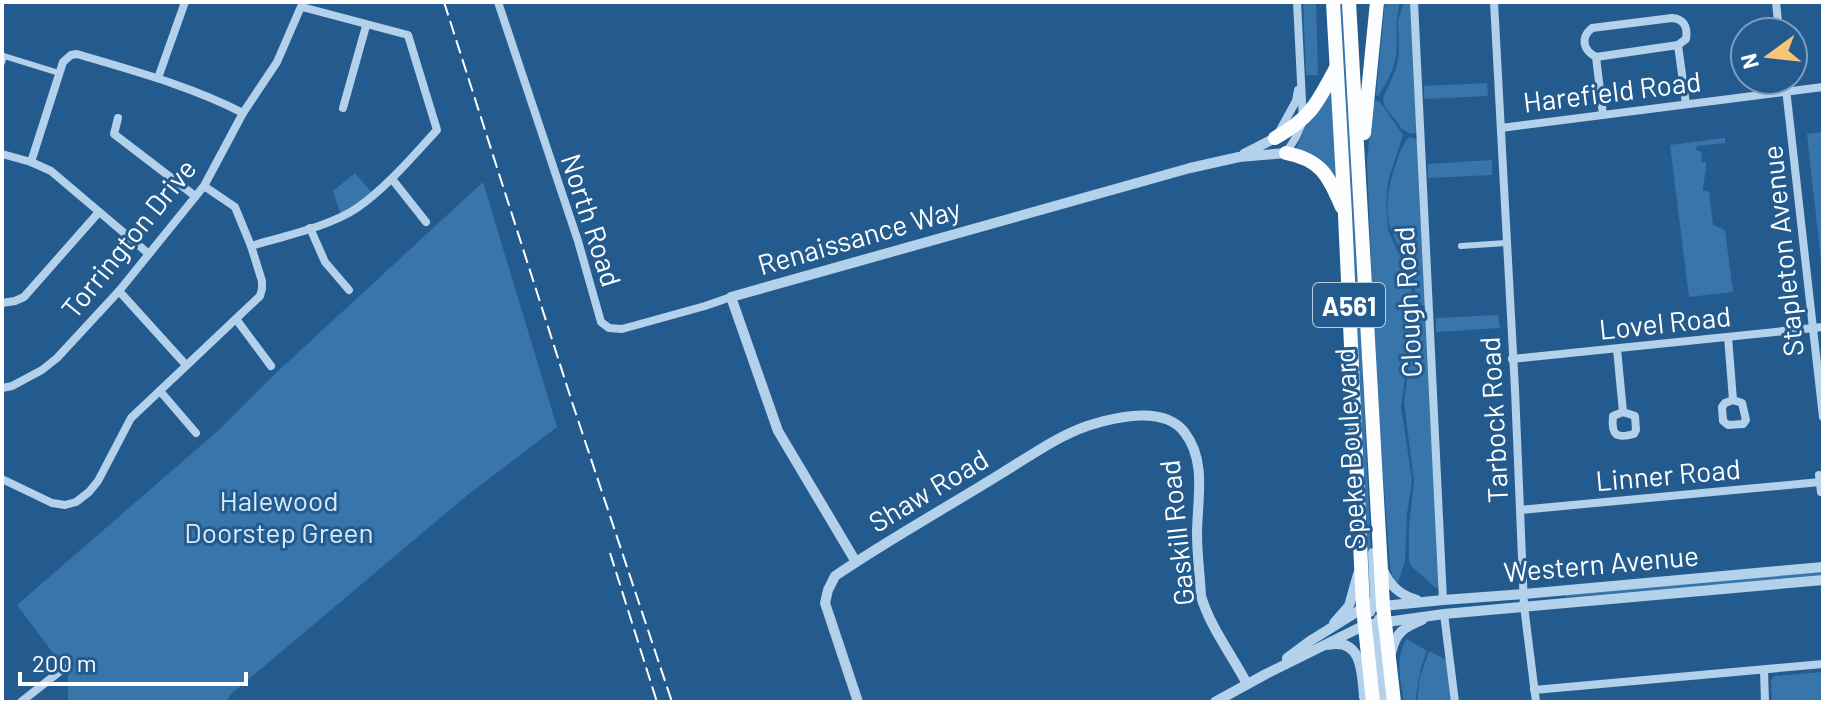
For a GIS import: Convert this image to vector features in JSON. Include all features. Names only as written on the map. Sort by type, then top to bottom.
[{"type":"highway","name":"Speke Boulevard","points":[[1333,2],[1360,560],[1389,660],[1394,702]]},
{"type":"highway","name":"Speke Boulevard","points":[[1349,2],[1381,566],[1372,607]]},
{"type":"highway","points":[[1359,168],[1377,2]]},
{"type":"highway","points":[[1275,138],[1303,121],[1316,106],[1337,66]]},
{"type":"highway","points":[[1286,153],[1301,156],[1317,165],[1331,184],[1345,215]]},
{"type":"highway","name":"Speke Boulevard","points":[[1373,702],[1376,623]]},
{"type":"street","points":[[158,78],[185,2]]},
{"type":"street","name":"North Road","points":[[498,2],[578,241],[601,322],[609,328],[622,329],[731,297]]},
{"type":"street","points":[[1286,153],[1303,121],[1297,2]]},
{"type":"street","name":"Clough Road","points":[[1414,2],[1443,600]]},
{"type":"street","name":"Tarbock Road","points":[[1494,2],[1524,600],[1536,702]]},
{"type":"street","points":[[251,246],[310,228],[357,208],[392,179],[437,130],[408,35],[366,26],[302,5]]},
{"type":"street","name":"Torrington Drive","points":[[2,388],[15,385],[57,358],[119,291],[204,186],[243,113],[277,62],[302,5]]},
{"type":"street","points":[[1596,57],[1678,45],[1687,33],[1684,22],[1678,19],[1592,28],[1586,33],[1586,49],[1596,57],[1603,115]]},
{"type":"street","points":[[343,108],[366,26]]},
{"type":"street","points":[[1678,45],[1686,104]]},
{"type":"street","points":[[31,162],[59,73],[65,58],[71,55],[77,54],[158,78],[211,97],[243,113]]},
{"type":"street","points":[[2,63],[4,56],[59,73]]},
{"type":"street","points":[[1239,157],[1275,138],[1296,101],[1300,77]]},
{"type":"street","name":"Harefield Road","points":[[1501,128],[1753,96]]},
{"type":"street","name":"Stapleton Avenue","points":[[1786,96],[1823,417]]},
{"type":"street","points":[[118,118],[114,134],[195,196]]},
{"type":"street","name":"Renaissance Way","points":[[856,562],[778,431],[731,297],[1190,168],[1239,157],[1286,153]]},
{"type":"street","points":[[2,154],[51,171],[149,254]]},
{"type":"street","points":[[392,179],[426,222]]},
{"type":"street","points":[[2,479],[52,503],[65,505],[76,502],[98,481],[131,418],[260,296],[262,281],[235,207],[204,186]]},
{"type":"street","points":[[2,303],[24,297],[99,212]]},
{"type":"street","points":[[310,228],[325,262],[349,290]]},
{"type":"street","points":[[1461,246],[1506,243]]},
{"type":"street","points":[[119,291],[186,365]]},
{"type":"street","points":[[236,319],[271,366]]},
{"type":"street","name":"Lovel Road","points":[[1512,359],[1823,327]]},
{"type":"street","points":[[1728,337],[1733,400]]},
{"type":"street","points":[[1617,349],[1623,412]]},
{"type":"street","points":[[160,391],[196,433]]},
{"type":"street","name":"Shaw Road","points":[[858,702],[825,603],[835,576],[1046,444],[1087,426],[1115,419],[1141,416],[1173,422]]},
{"type":"street","name":"Gaskill Road","points":[[1173,422],[1185,432],[1197,455],[1200,476],[1197,537],[1201,596],[1223,644],[1247,684]]},
{"type":"street","name":"Linner Road","points":[[1520,510],[1820,478],[1821,492]]},
{"type":"street","name":"A561","points":[[1372,607],[1375,598],[1371,521],[1378,510]]},
{"type":"street","points":[[1215,702],[1266,674],[1336,621],[1349,606],[1360,560]]},
{"type":"street","points":[[1381,566],[1386,577],[1402,595],[1423,601]]},
{"type":"street","name":"Western Avenue","points":[[1266,674],[1376,623],[1524,600],[1823,567]]},
{"type":"street","name":"Western Avenue","points":[[1372,607],[1423,601],[1524,600],[1823,580]]},
{"type":"street","points":[[1310,641],[1372,607]]},
{"type":"street","points":[[1389,660],[1394,638],[1400,632],[1439,614],[1455,702]]},
{"type":"street","name":"A561","points":[[1376,623],[1374,632],[1383,702]]},
{"type":"street","points":[[1320,647],[1337,643],[1353,649],[1358,658],[1367,702]]},
{"type":"street","points":[[1534,690],[1823,664]]},
{"type":"street","points":[[21,702],[64,668]]},
{"type":"street","points":[[1764,670],[1765,702]]},
{"type":"green space","points":[[1303,2],[1316,2],[1318,75],[1306,75]]},
{"type":"green space","points":[[1340,2],[1345,2],[1373,593],[1369,595]]},
{"type":"green space","points":[[1385,2],[1400,2],[1397,47],[1391,73],[1378,96],[1376,95]]},
{"type":"green space","points":[[1404,2],[1411,2],[1418,132],[1412,134],[1402,129],[1384,105],[1383,98],[1396,69],[1398,20]]},
{"type":"green space","points":[[1335,76],[1340,187],[1295,151],[1306,126],[1322,107]]},
{"type":"green space","points":[[1487,83],[1488,96],[1424,99],[1424,86]]},
{"type":"green space","points":[[1373,100],[1380,102],[1403,135],[1388,181],[1386,203],[1388,230],[1410,277],[1413,302],[1401,407],[1412,480],[1405,561],[1398,583],[1390,568],[1375,363],[1367,160]]},
{"type":"green space","points":[[1823,132],[1823,278],[1807,134]]},
{"type":"green space","points":[[1410,137],[1419,140],[1424,306],[1417,304],[1412,273],[1392,233],[1387,211],[1393,171],[1401,149]]},
{"type":"green space","points":[[1725,138],[1725,143],[1697,146],[1696,150],[1702,152],[1701,162],[1706,162],[1703,190],[1709,192],[1713,225],[1725,230],[1733,292],[1689,297],[1670,145]]},
{"type":"green space","points":[[1492,160],[1492,175],[1428,178],[1428,164]]},
{"type":"green space","points":[[355,173],[373,194],[341,216],[333,191]]},
{"type":"green space","name":"Halewood Doorstep Green","points":[[483,182],[557,427],[465,497],[231,694],[226,702],[68,702],[68,673],[17,605],[220,429],[276,373]]},
{"type":"green space","points":[[1420,310],[1427,313],[1440,587],[1436,588],[1411,566],[1409,560],[1414,481],[1404,403],[1415,314]]},
{"type":"green space","points":[[1498,315],[1500,328],[1436,332],[1436,318]]},
{"type":"green space","points":[[1823,572],[1823,577],[1566,597],[1566,593]]},
{"type":"green space","points":[[1407,639],[1427,651],[1415,702],[1404,702],[1400,678],[1401,653]]},
{"type":"green space","points":[[1429,651],[1447,660],[1452,702],[1417,702],[1420,677]]},
{"type":"green space","points":[[1823,672],[1823,702],[1772,702],[1771,680],[1774,676]]},
{"type":"railway","points":[[444,2],[672,702]]},
{"type":"railway","points":[[610,553],[657,702]]}]
